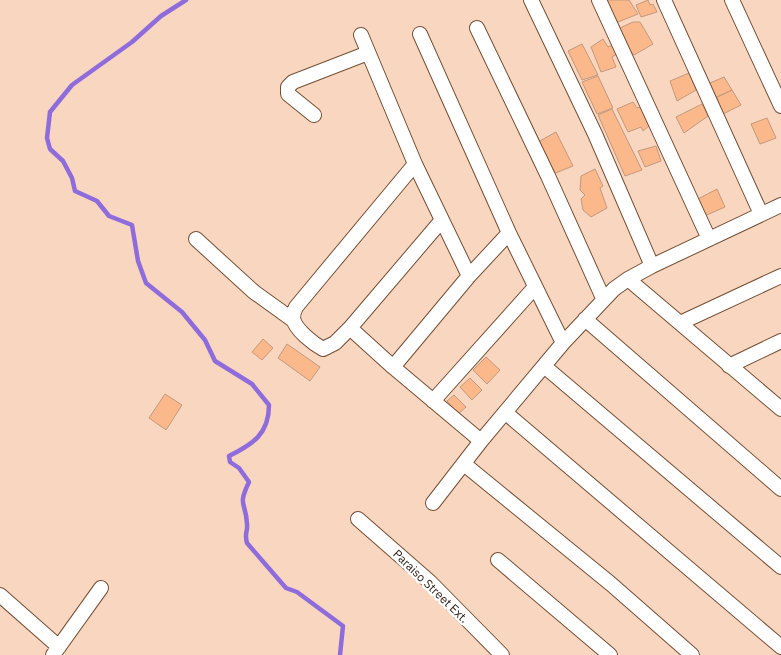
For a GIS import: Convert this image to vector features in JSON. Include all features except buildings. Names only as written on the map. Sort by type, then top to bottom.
[{"type":"street","points":[[531,0],[595,134],[652,266]]},
{"type":"street","points":[[599,0],[709,239]]},
{"type":"street","points":[[664,0],[761,214]]},
{"type":"street","points":[[732,0],[781,106]]},
{"type":"street","points":[[477,28],[548,176],[603,298]]},
{"type":"street","points":[[420,34],[509,233],[563,343]]},
{"type":"street","points":[[361,35],[416,164],[469,276]]},
{"type":"street","points":[[314,115],[288,94],[288,87],[293,82],[368,53]]},
{"type":"street","points":[[293,320],[293,313],[296,307],[416,164]]},
{"type":"street","points":[[433,503],[481,441],[603,298],[628,279],[652,266],[781,205]]},
{"type":"street","points":[[196,239],[254,292],[293,320],[297,327],[318,347],[323,349],[335,343],[350,328],[442,220]]},
{"type":"street","points":[[393,367],[469,276],[509,233]]},
{"type":"street","points":[[680,323],[781,276]]},
{"type":"street","points":[[628,279],[781,408]]},
{"type":"street","points":[[434,401],[535,287]]},
{"type":"street","points":[[585,318],[775,476],[781,489]]},
{"type":"street","points":[[350,328],[481,441]]},
{"type":"street","points":[[729,366],[781,341]]},
{"type":"street","points":[[544,366],[781,567]]},
{"type":"street","points":[[506,413],[781,647]]},
{"type":"street","points":[[464,464],[610,584],[692,655]]},
{"type":"street","name":"Paraiso Street Ext.","points":[[358,519],[430,582],[502,655]]},
{"type":"street","points":[[498,560],[610,655]]},
{"type":"street","points":[[0,596],[56,651],[101,588]]},
{"type":"waterway","points":[[186,0],[161,16],[132,42],[72,85],[50,112],[47,138],[50,149],[63,161],[72,178],[75,191],[97,201],[109,216],[132,225],[138,261],[146,283],[182,312],[205,340],[215,361],[252,384],[269,405],[263,431],[252,442],[229,456],[230,462],[239,468],[249,482],[243,496],[247,543],[286,588],[297,592],[343,626],[340,655]]}]
